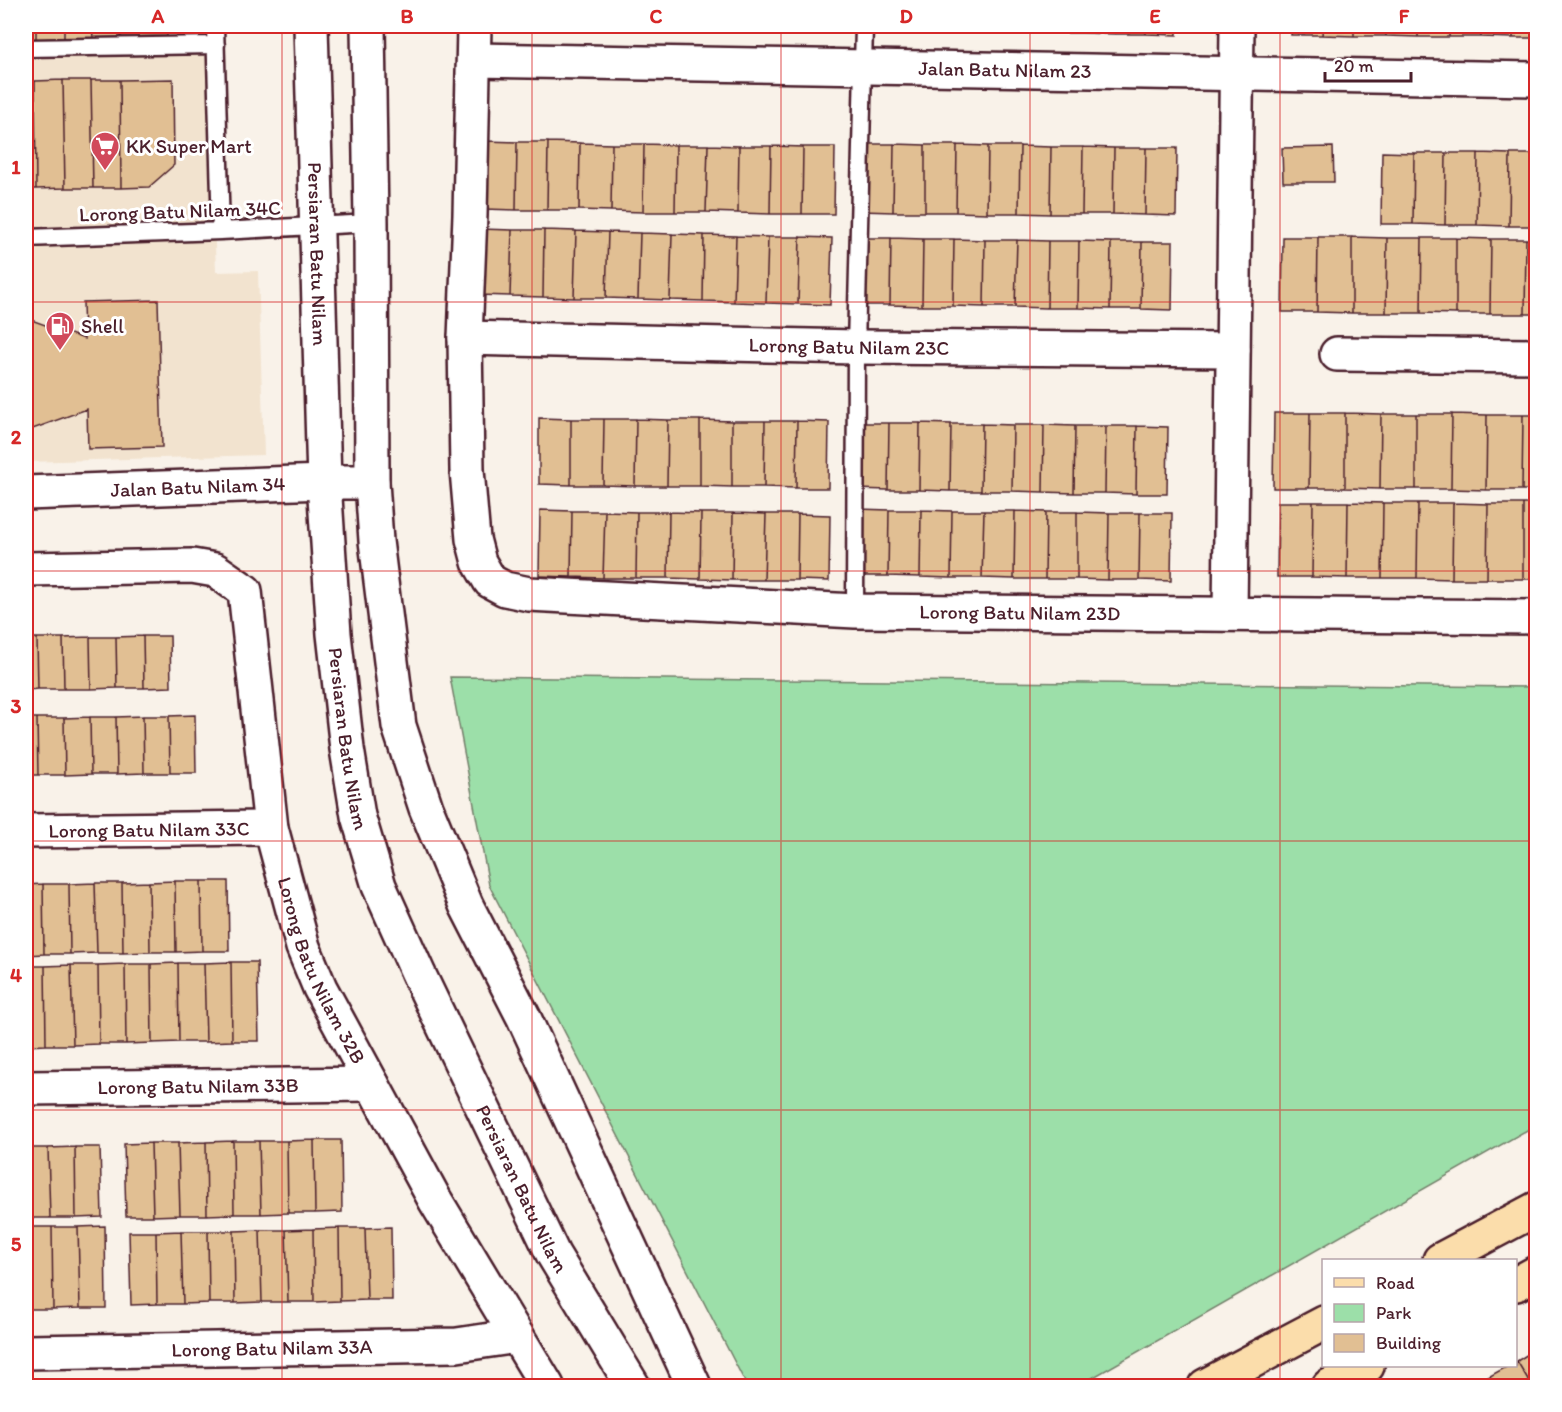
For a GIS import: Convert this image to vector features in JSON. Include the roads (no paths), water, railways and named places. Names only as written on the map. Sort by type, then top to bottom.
[{"type":"main road","points":[[1442,1259],[1536,1209]]},
{"type":"main road","points":[[1517,1283],[1536,1273]]},
{"type":"main road","points":[[1205,1386],[1322,1324]]},
{"type":"main road","points":[[1329,1386],[1363,1367]]},
{"type":"street","name":"Persiaran Batu Nilam","points":[[311,26],[324,482],[334,634],[347,749],[358,816],[379,886],[419,975],[553,1254],[633,1386]]},
{"type":"street","points":[[368,26],[372,482],[376,541],[399,726],[426,808],[466,905],[524,1018],[694,1386]]},
{"type":"street","points":[[465,338],[474,26]]},
{"type":"street","points":[[1230,614],[1237,26]]},
{"type":"street","name":"Jalan Batu Nilam 23","points":[[474,60],[1536,79]]},
{"type":"street","name":"Lorong Batu Nilam 23C","points":[[465,338],[856,347],[1233,350]]},
{"type":"street","name":"Lorong Batu Nilam 23D","points":[[465,338],[467,470],[472,539],[479,562],[490,581],[504,589],[529,594],[855,611],[1536,617]]},
{"type":"street","points":[[1337,354],[1536,356]]},
{"type":"street","name":"Jalan Batu Nilam 34","points":[[26,493],[372,482]]},
{"type":"street","name":"Lorong Batu Nilam 32B","points":[[26,569],[192,566],[215,570],[245,591],[271,828],[303,947],[320,987],[435,1200],[547,1386]]},
{"type":"street","name":"Lorong Batu Nilam 33C","points":[[26,831],[271,828]]},
{"type":"street","name":"Lorong Batu Nilam 33B","points":[[26,1088],[372,1084]]},
{"type":"street","name":"Lorong Batu Nilam 33A","points":[[26,1352],[457,1345],[517,1336]]},
{"type":"lane","points":[[215,26],[221,231]]},
{"type":"lane","points":[[855,611],[856,347],[864,26]]},
{"type":"lane","points":[[26,48],[216,45]]},
{"type":"lane","name":"Lorong Batu Nilam 34C","points":[[26,238],[371,223]]},
{"type":"place","name":"KK Super Mart","points":[[105,172]]},
{"type":"place","name":"Shell","points":[[60,352]]}]
